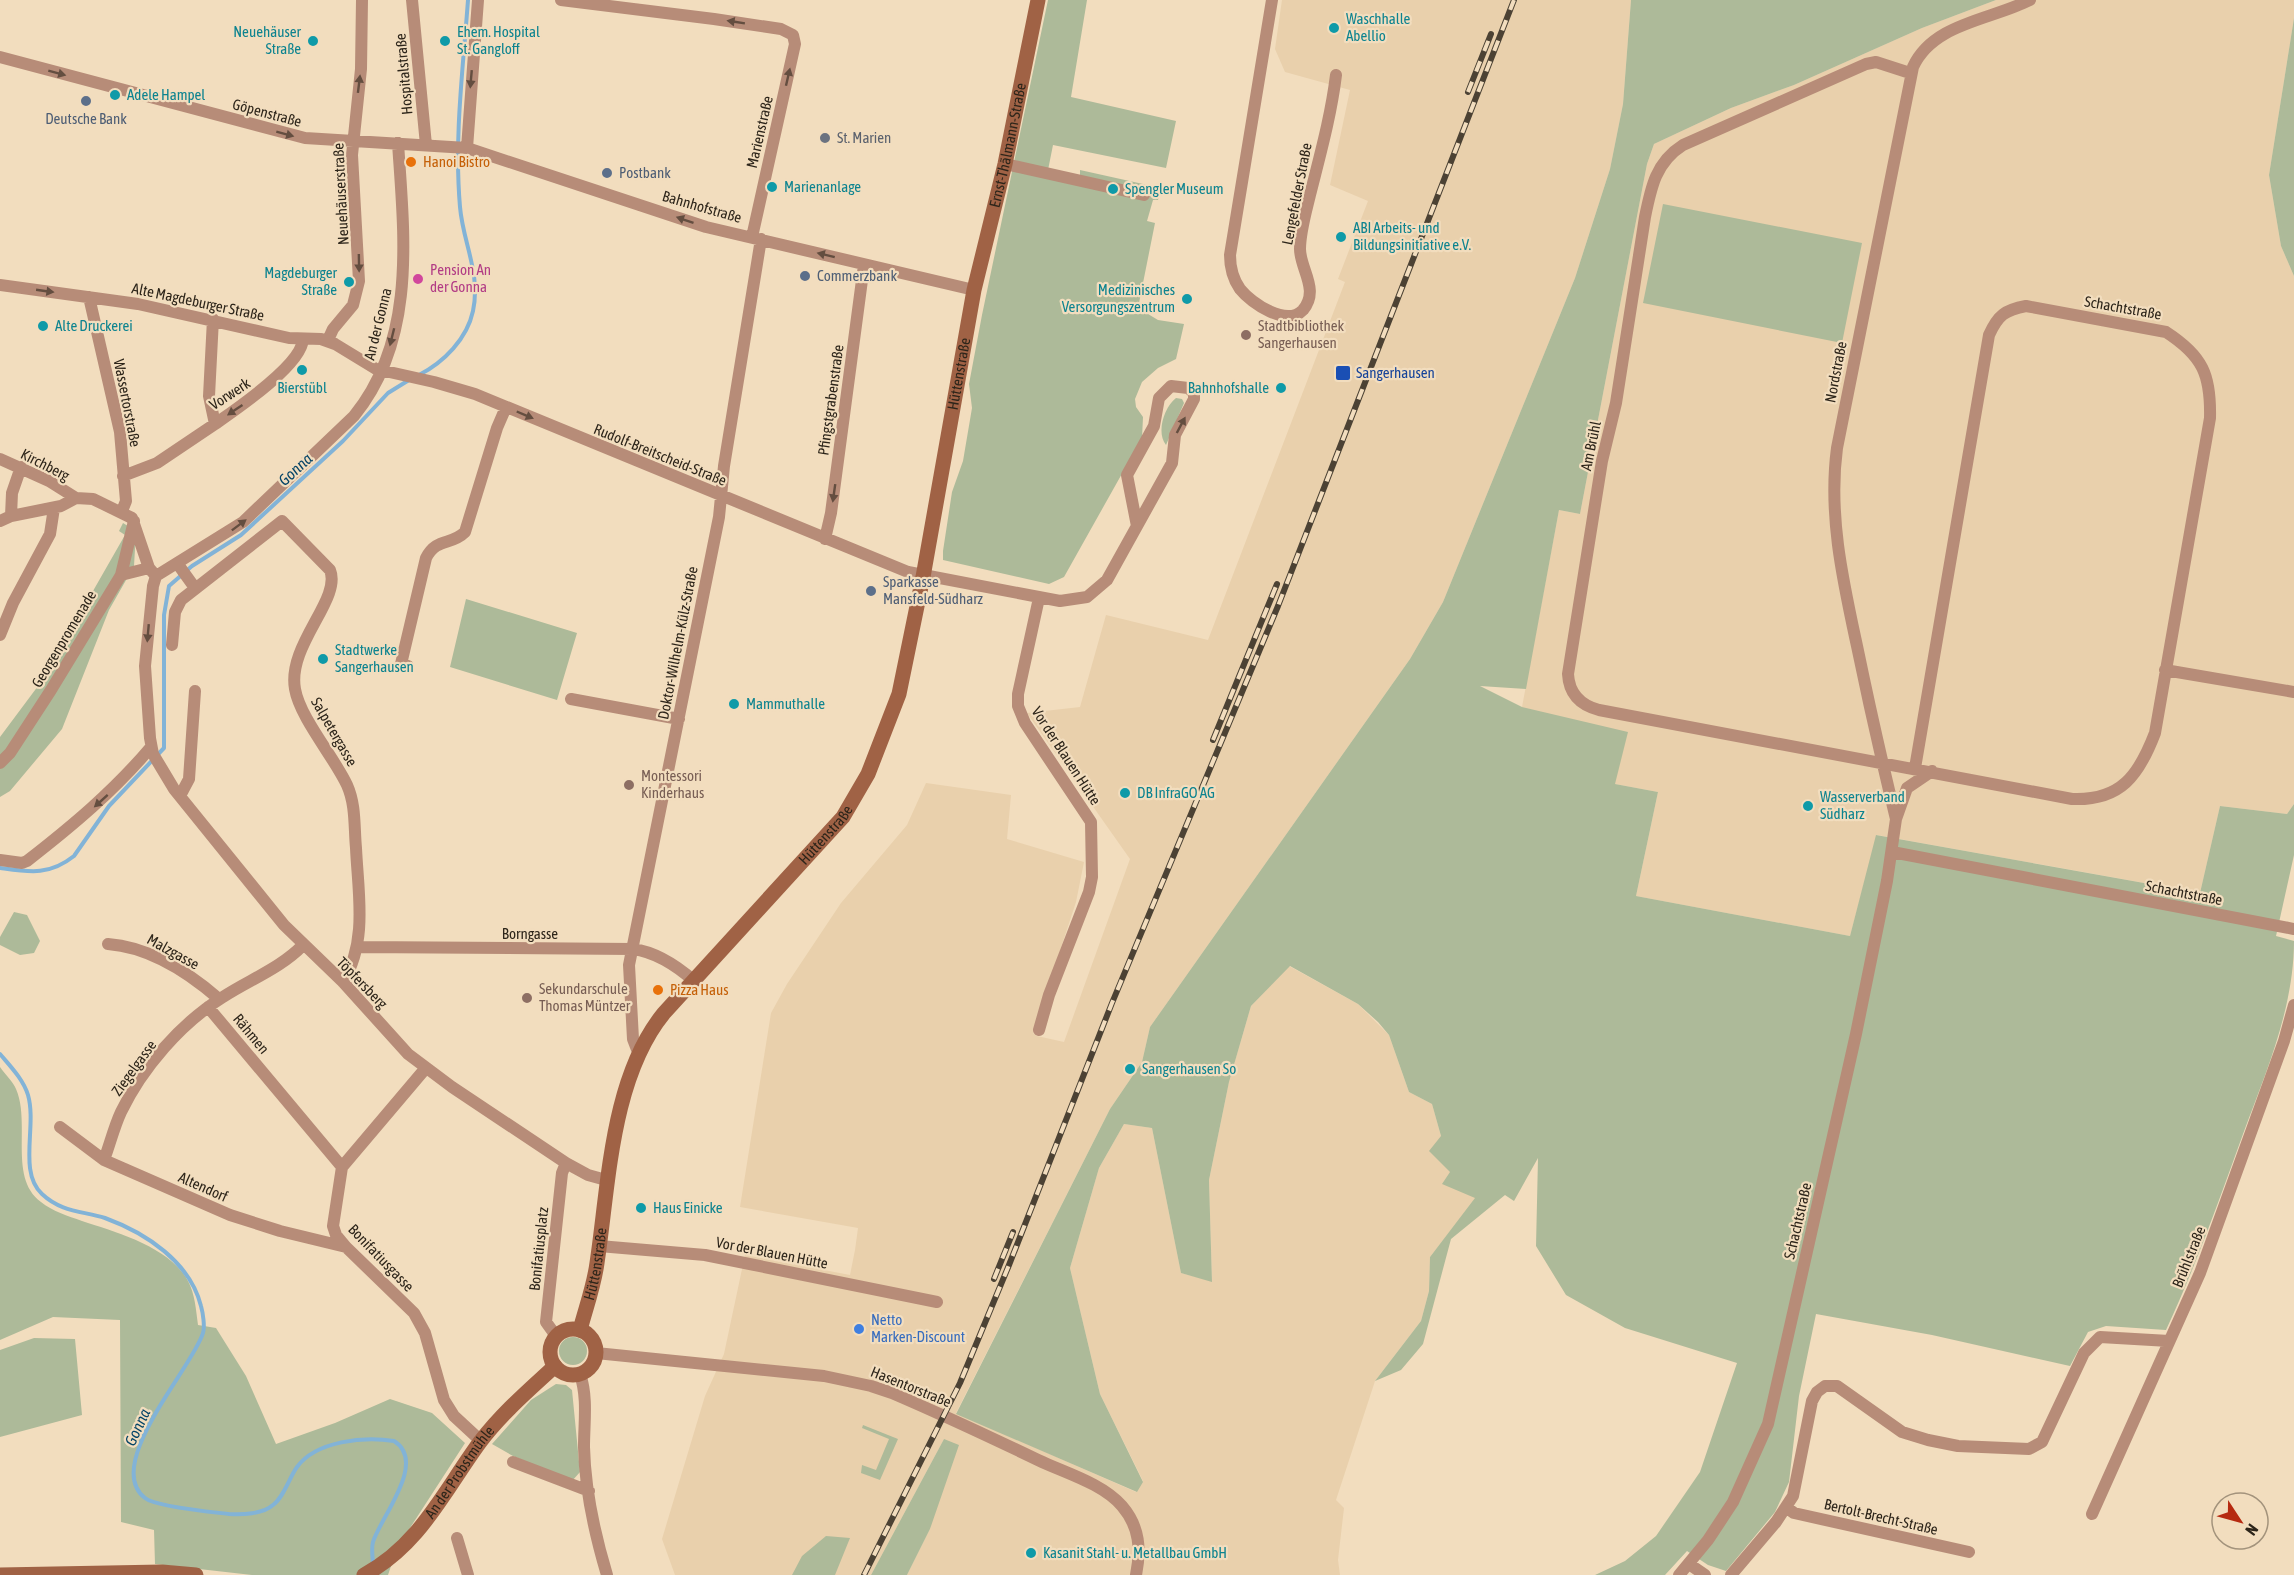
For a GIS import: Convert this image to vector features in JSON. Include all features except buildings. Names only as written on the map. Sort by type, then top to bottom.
[{"type":"street","name":"Neuehäuserstraße","points":[[327,340],[333,328],[353,305],[358,292],[352,142],[361,69],[362,0]]},
{"type":"street","name":"Hospitalstraße","points":[[412,0],[432,145]]},
{"type":"street","points":[[465,147],[478,0]]},
{"type":"street","name":"Marienstraße","points":[[561,0],[714,19],[780,30],[793,35],[795,44],[756,238]]},
{"type":"street","name":"Ernst-Thälmann-Straße","points":[[974,290],[1005,164],[1038,0]]},
{"type":"street","name":"Lengefelder Straße","points":[[1272,0],[1230,255],[1232,272],[1241,290],[1253,301],[1284,317],[1303,310],[1310,297],[1309,283],[1300,250],[1336,75]]},
{"type":"street","name":"Nordstraße","points":[[1896,819],[1844,586],[1834,512],[1833,477],[1910,73],[1919,56],[1940,37],[2030,0]]},
{"type":"street","name":"Göpenstraße","points":[[0,57],[294,136],[352,142],[432,145]]},
{"type":"street","name":"Am Brühl","points":[[1882,762],[1595,710],[1577,698],[1570,687],[1568,674],[1602,461],[1616,403],[1645,217],[1651,187],[1659,168],[1683,145],[1866,64],[1876,62],[1910,73]]},
{"type":"street","name":"An der Gonna","points":[[121,575],[153,572],[179,566],[234,529],[265,503],[354,416],[382,371],[400,305],[404,279],[398,143]]},
{"type":"street","name":"Bahnhofstraße","points":[[432,145],[465,147],[706,227],[974,290]]},
{"type":"street","points":[[1005,164],[1144,195]]},
{"type":"street","name":"Doktor-Wilhelm-Külz-Straße","points":[[638,1052],[633,1039],[628,975],[721,496],[756,238]]},
{"type":"street","name":"Pfingstgrabenstraße","points":[[825,538],[831,513],[864,265]]},
{"type":"street","name":"Alte Magdeburger Straße","points":[[0,285],[89,297],[213,319],[303,339],[327,340],[382,371]]},
{"type":"street","name":"Hüttenstraße","points":[[580,1330],[592,1289],[606,1180],[638,1052],[658,1021],[808,858],[856,797],[891,722],[923,577],[974,290]]},
{"type":"street","name":"Wassertorstraße","points":[[89,297],[120,432],[126,501],[122,511]]},
{"type":"street","name":"Schachtstraße","points":[[1882,762],[2072,799],[2092,800],[2114,793],[2132,777],[2145,758],[2155,733],[2210,418],[2210,396],[2200,360],[2186,345],[2166,332],[2026,306],[2008,309],[1997,318],[1989,335],[1915,768]]},
{"type":"street","name":"Vorwerk","points":[[213,319],[209,396],[215,424],[267,386],[300,349],[303,339]]},
{"type":"street","name":"Rudolf-Breitscheid-Straße","points":[[382,371],[462,390],[923,577],[1039,598],[1079,600],[1096,592],[1107,580],[1173,460],[1175,435],[1194,399],[1193,392],[1185,387],[1171,386],[1160,396],[1154,426],[1127,475],[1137,525]]},
{"type":"street","points":[[408,666],[402,664],[426,558],[435,545],[456,539],[465,532],[497,428],[506,407]]},
{"type":"street","points":[[123,476],[157,464],[215,424]]},
{"type":"street","name":"Kirchberg","points":[[0,459],[60,487],[76,498]]},
{"type":"street","points":[[0,860],[19,863],[27,861],[85,815],[152,750],[145,666],[153,572],[134,522],[122,511],[93,499],[76,498],[54,508],[6,519],[21,467]]},
{"type":"street","points":[[0,635],[13,603],[51,534],[54,508]]},
{"type":"street","name":"Salpetergasse","points":[[192,585],[282,521],[330,570],[333,577],[329,595],[297,656],[294,687],[302,707],[350,794],[360,892],[357,947],[352,965],[343,982]]},
{"type":"street","name":"Georgenpromenade","points":[[0,763],[51,690],[121,575],[134,522]]},
{"type":"street","points":[[172,645],[175,612],[192,585],[179,566]]},
{"type":"street","name":"Vor der Blauen Hütte","points":[[1039,598],[1019,689],[1018,706],[1026,723],[1091,822],[1092,870],[1086,900],[1049,995],[1039,1030]]},
{"type":"street","points":[[2165,670],[2294,692]]},
{"type":"street","points":[[180,796],[189,779],[195,691]]},
{"type":"street","points":[[571,699],[679,719]]},
{"type":"street","name":"Töpfersberg","points":[[152,750],[180,796],[303,945],[343,982],[399,1045],[425,1069],[566,1163],[588,1175],[606,1180]]},
{"type":"street","name":"Schachtstraße","points":[[1679,1575],[1713,1534],[1737,1494],[1768,1424],[1856,1034],[1892,852],[1896,819],[1907,788],[1932,771]]},
{"type":"street","name":"Schachtstraße","points":[[1892,852],[2294,929]]},
{"type":"street","name":"Malzgasse","points":[[108,944],[128,946],[144,951],[196,982],[214,1003]]},
{"type":"street","name":"Rähmen","points":[[303,945],[280,963],[214,1003],[342,1167]]},
{"type":"street","name":"Borngasse","points":[[357,947],[633,949],[645,952],[676,967],[694,981]]},
{"type":"street","name":"Ziegelgasse","points":[[104,1160],[120,1114],[133,1090],[161,1053],[190,1022],[214,1003]]},
{"type":"street","name":"Brühlstraße","points":[[2092,1514],[2200,1273],[2284,1041],[2294,1005]]},
{"type":"street","points":[[342,1167],[425,1069]]},
{"type":"street","name":"Altendorf","points":[[60,1127],[104,1160],[230,1215],[280,1231],[346,1246]]},
{"type":"street","name":"Bonifatiusplatz","points":[[556,1336],[546,1322],[562,1173],[566,1163]]},
{"type":"street","name":"Bonifatiusgasse","points":[[342,1167],[333,1226],[336,1235],[414,1313],[425,1334],[444,1400],[454,1416],[481,1441]]},
{"type":"street","name":"Vor der Blauen Hütte","points":[[599,1246],[705,1255],[937,1302]]},
{"type":"street","points":[[567,1329],[580,1330],[592,1339],[596,1353],[591,1366],[580,1374],[564,1373],[555,1366],[550,1352],[556,1336],[567,1329]]},
{"type":"street","points":[[1731,1575],[1787,1508],[1799,1478],[1812,1401],[1816,1392],[1825,1386],[1837,1386],[1902,1432],[1958,1446],[2030,1449],[2042,1442],[2084,1353],[2100,1337],[2169,1341]]},
{"type":"street","name":"Hasentorstraße","points":[[596,1353],[838,1378],[871,1386],[912,1402],[1096,1487],[1113,1498],[1130,1518],[1138,1537],[1140,1550],[1136,1575]]},
{"type":"street","name":"An der Probstmühle","points":[[365,1574],[388,1560],[423,1526],[481,1441],[517,1401],[555,1366]]},
{"type":"street","points":[[580,1374],[585,1394],[584,1449],[589,1491],[600,1551],[608,1575]]},
{"type":"street","points":[[513,1462],[589,1491]]},
{"type":"street","name":"Bertolt-Brecht-Straße","points":[[1787,1508],[1794,1513],[1969,1552]]},
{"type":"street","points":[[457,1538],[468,1575]]},
{"type":"street","points":[[1689,1564],[1705,1575]]},
{"type":"street","points":[[0,1575],[162,1572],[196,1575]]},
{"type":"shaded area","points":[[1282,0],[1631,0],[1623,104],[1610,169],[1575,278],[1443,602],[1410,659],[1150,1027],[1142,1062],[1110,1109],[956,1413],[1136,1492],[1143,1481],[1100,1394],[1070,1268],[1099,1168],[1124,1124],[1152,1128],[1181,1273],[1212,1281],[1209,1180],[1229,1082],[1251,1006],[1289,966],[1358,1004],[1389,1035],[1409,1092],[1432,1104],[1451,1172],[1476,1198],[1430,1257],[1429,1291],[1421,1321],[1375,1381],[1336,1500],[1344,1508],[1338,1560],[1340,1575],[907,1575],[930,1529],[944,1439],[871,1575],[675,1575],[662,1539],[705,1396],[724,1354],[745,1255],[850,1275],[855,1250],[858,1228],[740,1207],[771,1013],[787,984],[841,903],[907,825],[926,783],[1011,795],[1007,839],[1084,862],[1076,902],[1033,1033],[1064,1042],[1130,859],[1027,713],[1080,707],[1106,615],[1208,640],[1345,282],[1338,279],[1368,201],[1330,185],[1350,90],[1285,72],[1275,49]]},
{"type":"shaded area","points":[[1996,0],[2294,0],[2294,18],[2269,175],[2281,246],[2294,276],[2294,804],[2287,814],[2220,806],[2200,893],[1877,835],[1850,936],[1636,896],[1658,792],[1615,784],[1522,707],[1559,510],[1580,514],[1647,164],[1654,144],[1731,108],[1794,85],[1922,28]]},
{"type":"green space","points":[[1048,0],[1087,0],[1071,97],[1176,121],[1166,168],[1053,145],[1048,170],[1080,176],[1080,170],[1161,188],[1158,200],[1153,200],[1147,221],[1155,223],[1138,308],[1158,320],[1184,324],[1176,359],[1158,368],[1142,382],[1135,399],[1136,407],[1143,417],[1142,438],[1064,577],[1049,584],[943,560],[952,492],[963,461],[972,408],[969,384]]},
{"type":"green space","points":[[1631,0],[1996,0],[1922,28],[1794,85],[1731,108],[1654,144],[1647,164],[1580,514],[1559,510],[1526,689],[1480,686],[1522,707],[1628,732],[1615,784],[1658,792],[1636,896],[1850,936],[1876,835],[2200,893],[2220,806],[2287,814],[2294,804],[2294,855],[2276,936],[2294,941],[2289,991],[2277,1039],[2207,1233],[2166,1330],[2106,1326],[2088,1332],[2070,1366],[1932,1335],[1816,1314],[1799,1396],[1789,1482],[1775,1512],[1726,1571],[1708,1565],[1687,1551],[1665,1575],[1595,1575],[1625,1561],[1656,1536],[1700,1472],[1737,1363],[1625,1328],[1566,1295],[1536,1246],[1538,1158],[1514,1201],[1505,1195],[1451,1239],[1423,1344],[1401,1370],[1375,1381],[1421,1321],[1429,1291],[1430,1257],[1475,1198],[1442,1184],[1450,1172],[1429,1151],[1441,1136],[1432,1104],[1409,1092],[1389,1035],[1358,1004],[1290,966],[1251,1006],[1229,1082],[1209,1180],[1212,1282],[1181,1273],[1152,1128],[1124,1124],[1099,1168],[1070,1268],[1100,1394],[1143,1482],[1137,1492],[956,1414],[1110,1109],[1142,1062],[1150,1027],[1410,659],[1443,602],[1575,278],[1610,169],[1623,104]]},
{"type":"green space","points":[[2294,18],[2294,276],[2281,246],[2269,175]]},
{"type":"green space","points":[[1663,204],[1862,243],[1842,343],[1643,303]]},
{"type":"green space","points":[[1176,398],[1182,399],[1184,403],[1166,445],[1162,434],[1163,420],[1168,407]]},
{"type":"green space","points":[[123,523],[136,531],[134,566],[109,610],[62,729],[10,791],[0,797],[0,737],[41,682],[125,535],[119,531]]},
{"type":"green space","points":[[466,599],[577,633],[557,700],[450,667]]},
{"type":"green space","points":[[14,912],[27,915],[40,941],[34,953],[20,955],[0,945],[0,937]]},
{"type":"green space","points":[[0,1067],[15,1086],[20,1103],[23,1165],[25,1179],[31,1192],[55,1211],[141,1242],[169,1259],[180,1269],[192,1291],[198,1325],[216,1328],[246,1376],[276,1444],[335,1423],[390,1399],[432,1413],[465,1443],[397,1548],[388,1575],[252,1575],[155,1564],[154,1530],[121,1522],[120,1320],[53,1317],[0,1340]]},
{"type":"green space","points":[[573,1337],[583,1341],[587,1351],[583,1361],[573,1365],[563,1361],[559,1351],[563,1341]]},
{"type":"green space","points":[[34,1338],[75,1339],[82,1415],[0,1437],[0,1350]]},
{"type":"green space","points":[[556,1384],[566,1385],[572,1390],[580,1472],[572,1481],[513,1456],[492,1444],[531,1400]]},
{"type":"green space","points":[[863,1425],[898,1439],[880,1480],[861,1473],[862,1465],[876,1470],[889,1439],[862,1428]]},
{"type":"green space","points":[[944,1439],[959,1445],[930,1529],[907,1575],[871,1575]]},
{"type":"green space","points":[[826,1536],[850,1538],[835,1575],[792,1575],[802,1556]]},
{"type":"waterway","name":"Gonna","points":[[419,375],[437,363],[460,340],[470,321],[475,297],[475,284],[462,220],[458,181],[460,104],[468,0]]},
{"type":"waterway","name":"Gonna","points":[[0,868],[47,870],[74,856],[109,806],[164,748],[164,615],[169,586],[192,566],[241,535],[343,441],[388,393],[409,380]]},
{"type":"waterway","name":"Gonna","points":[[0,1054],[20,1078],[28,1095],[31,1120],[29,1161],[35,1185],[42,1194],[64,1208],[105,1218],[150,1241],[177,1263],[195,1290],[201,1306],[204,1320],[203,1333],[154,1416],[142,1440],[135,1463],[135,1483],[145,1498],[160,1504],[198,1510],[234,1514],[258,1512],[277,1502],[297,1467],[316,1451],[341,1442],[355,1440],[394,1441],[403,1450],[406,1462],[404,1476],[373,1542],[373,1565]]},
{"type":"railway","points":[[864,1575],[960,1383],[1009,1265],[1112,1003],[1278,606],[1514,0]]},
{"type":"railway","points":[[1468,92],[1491,34]]},
{"type":"railway","points":[[1213,740],[1277,584]]},
{"type":"railway","points":[[994,1279],[1013,1232]]},
{"type":"place","name":"Waschhalle Abellio","points":[[1334,28]]},
{"type":"place","name":"Neuehäuser Straße","points":[[313,41]]},
{"type":"place","name":"Ehem. Hospital St. Gangloff","points":[[445,41]]},
{"type":"place","name":"Adele Hampel","points":[[115,95]]},
{"type":"place","name":"Deutsche Bank","points":[[86,101]]},
{"type":"place","name":"St. Marien","points":[[825,138]]},
{"type":"place","name":"Hanoi Bistro","points":[[411,162]]},
{"type":"place","name":"Postbank","points":[[607,173]]},
{"type":"place","name":"Marienanlage","points":[[772,187]]},
{"type":"place","name":"Spengler Museum","points":[[1113,189]]},
{"type":"place","name":"ABI Arbeits- und Bildungsinitiative e.V.","points":[[1341,237]]},
{"type":"place","name":"Commerzbank","points":[[805,276]]},
{"type":"place","name":"Pension An der Gonna","points":[[418,279]]},
{"type":"place","name":"Magdeburger Straße","points":[[349,282]]},
{"type":"place","name":"Medizinisches Versorgungszentrum","points":[[1187,299]]},
{"type":"place","name":"Alte Druckerei","points":[[43,326]]},
{"type":"place","name":"Stadtbibliothek Sangerhausen","points":[[1246,335]]},
{"type":"place","name":"Bierstübl","points":[[302,370]]},
{"type":"place","name":"Sangerhausen","points":[[1343,373]]},
{"type":"place","name":"Bahnhofshalle","points":[[1281,388]]},
{"type":"place","name":"Sparkasse Mansfeld-Südharz","points":[[871,591]]},
{"type":"place","name":"Stadtwerke Sangerhausen","points":[[323,659]]},
{"type":"place","name":"Mammuthalle","points":[[734,704]]},
{"type":"place","name":"Montessori Kinderhaus","points":[[629,785]]},
{"type":"place","name":"DB InfraGO AG","points":[[1125,793]]},
{"type":"place","name":"Wasserverband Südharz","points":[[1808,806]]},
{"type":"place","name":"Pizza Haus","points":[[658,990]]},
{"type":"place","name":"Sekundarschule Thomas Müntzer","points":[[527,998]]},
{"type":"place","name":"Sangerhausen So","points":[[1130,1069]]},
{"type":"place","name":"Haus Einicke","points":[[641,1208]]},
{"type":"place","name":"Netto Marken-Discount","points":[[859,1329]]},
{"type":"place","name":"Kasanit Stahl- u. Metallbau GmbH","points":[[1031,1553]]}]
